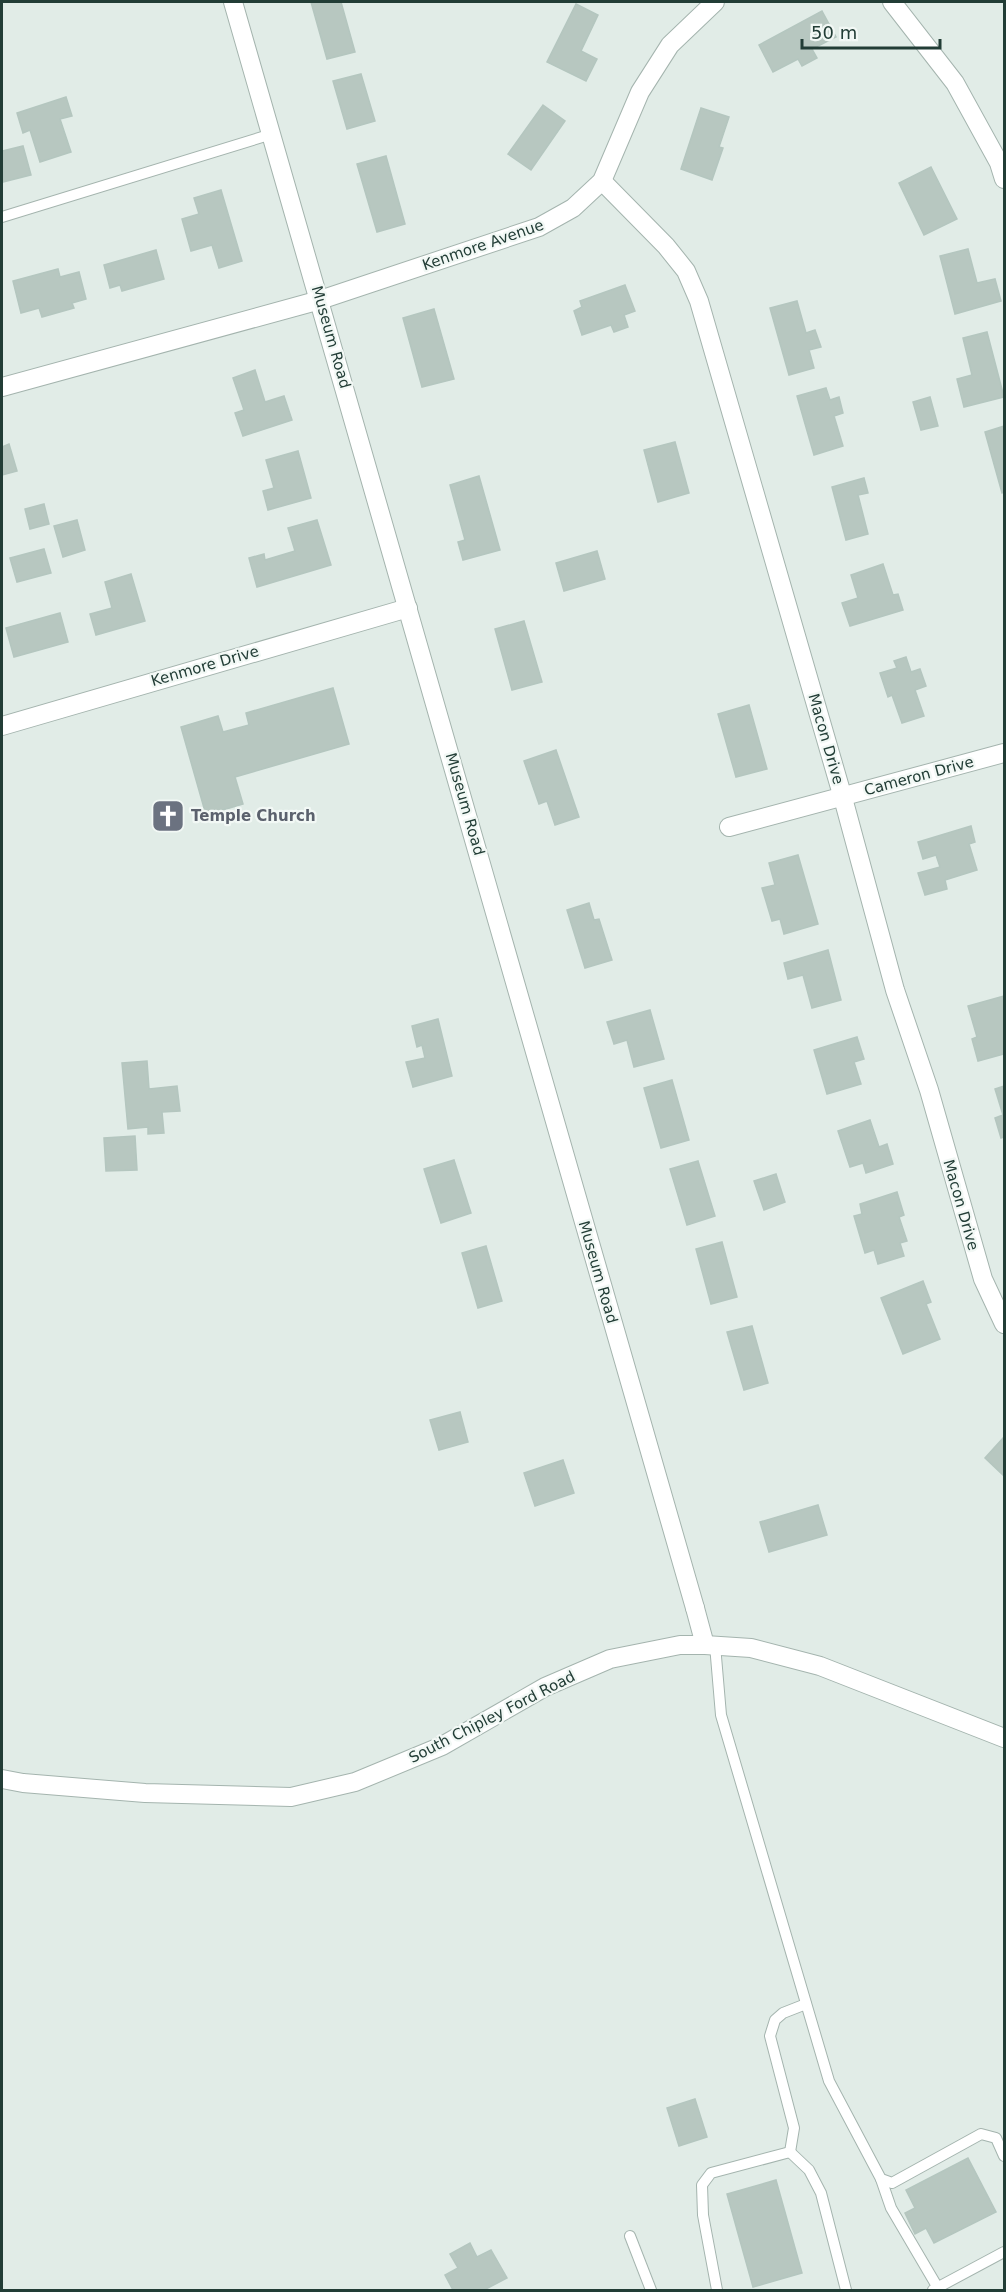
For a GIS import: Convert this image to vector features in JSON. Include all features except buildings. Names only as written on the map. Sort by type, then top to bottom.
[{"type":"street","name":"Museum Road","points":[[233,2],[695,1608],[710,1645]]},
{"type":"street","name":"Kenmore Avenue","points":[[320,300],[539,227],[573,208],[602,181],[640,92],[670,45],[715,2]]},
{"type":"street","points":[[892,2],[955,83],[999,163],[1005,179]]},
{"type":"street","name":"Macon Drive","points":[[602,181],[666,246],[686,271],[699,301],[843,798],[895,990],[929,1090],[983,1279],[1005,1324]]},
{"type":"street","points":[[2,387],[320,300]]},
{"type":"street","name":"Kenmore Drive","points":[[2,726],[408,608]]},
{"type":"street","name":"Cameron Drive","points":[[729,827],[1005,753]]},
{"type":"street","name":"South Chipley Ford Road","points":[[2,1779],[22,1783],[145,1794],[291,1797],[355,1782],[442,1746],[545,1687],[610,1659],[681,1645],[751,1648],[820,1666],[1004,1737]]},
{"type":"lane","points":[[2,217],[272,134]]},
{"type":"lane","points":[[710,1645],[721,1715],[829,2081],[880,2179],[891,2208],[935,2290],[1005,2252]]},
{"type":"lane","points":[[790,2152],[794,2128],[770,2036],[775,2020],[783,2013],[806,2004]]},
{"type":"lane","points":[[880,2179],[892,2183],[981,2134],[996,2138],[1005,2156]]},
{"type":"lane","points":[[717,2290],[703,2215],[702,2185],[711,2173],[790,2152]]},
{"type":"lane","points":[[790,2152],[809,2170],[821,2193],[846,2290]]},
{"type":"lane","points":[[630,2236],[651,2290]]},
{"type":"place","name":"Temple Church","points":[[168,816]]}]
